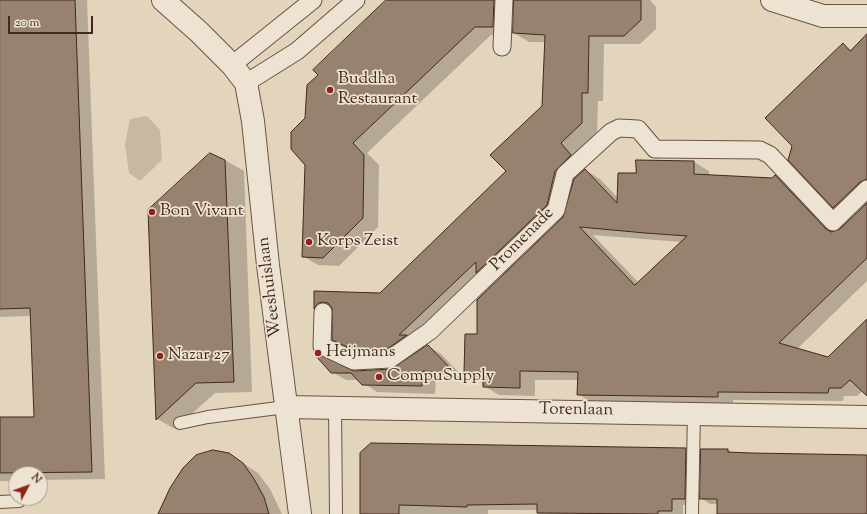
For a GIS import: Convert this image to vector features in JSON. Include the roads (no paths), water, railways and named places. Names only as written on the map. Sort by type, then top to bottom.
[{"type":"street","name":"Weeshuislaan","points":[[163,0],[232,64],[246,83],[253,122],[300,514]]},
{"type":"street","points":[[232,64],[313,0]]},
{"type":"street","points":[[246,83],[297,51],[356,0]]},
{"type":"street","points":[[502,47],[504,0]]},
{"type":"street","points":[[772,0],[823,16],[867,16]]},
{"type":"street","name":"Promenade","points":[[322,312],[322,346],[354,361],[390,359],[430,331],[556,210],[565,174],[611,132],[619,128],[638,129],[655,148],[760,150],[770,155],[833,222],[867,189]]},
{"type":"street","name":"Torenlaan","points":[[286,407],[867,417]]},
{"type":"lane","points":[[180,423],[208,417],[286,407]]},
{"type":"lane","points":[[335,407],[336,514]]},
{"type":"lane","points":[[692,514],[694,413]]},
{"type":"place","name":"Buddha Restaurant","points":[[330,90]]},
{"type":"place","name":"Bon Vivant","points":[[152,212]]},
{"type":"place","name":"Korps Zeist","points":[[309,242]]},
{"type":"place","name":"Heijmans","points":[[318,353]]},
{"type":"place","name":"Nazar 27","points":[[160,356]]},
{"type":"place","name":"CompuSupply","points":[[379,377]]}]
